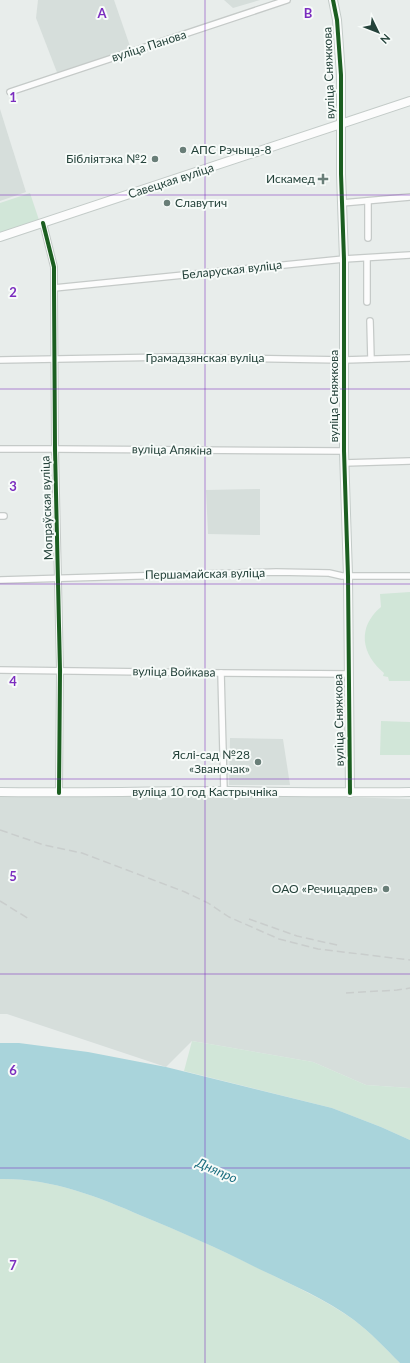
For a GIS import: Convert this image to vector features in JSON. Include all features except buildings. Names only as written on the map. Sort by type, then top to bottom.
[{"type":"street","name":"вуліца Панова","points":[[10,92],[287,0]]},
{"type":"street","name":"вуліца Сняжкова","points":[[333,0],[337,20],[340,53],[344,259],[344,463],[348,576],[350,793]]},
{"type":"street","name":"Савецкая вуліца","points":[[0,237],[410,101]]},
{"type":"street","points":[[342,203],[410,197]]},
{"type":"street","points":[[368,201],[368,238]]},
{"type":"street","name":"Мопраўская вуліца","points":[[43,223],[54,267],[55,449],[60,670],[59,793]]},
{"type":"street","name":"Беларуская вуліца","points":[[54,288],[344,259],[410,255]]},
{"type":"street","points":[[367,258],[367,302]]},
{"type":"street","points":[[370,321],[370,359]]},
{"type":"street","name":"Грамадзянская вуліца","points":[[0,360],[171,357],[344,360],[410,358]]},
{"type":"street","name":"вуліца Апякіна","points":[[0,449],[344,451]]},
{"type":"street","points":[[344,463],[410,461]]},
{"type":"street","name":"Першамайская вуліца","points":[[0,580],[276,572],[329,573],[348,576],[410,576]]},
{"type":"street","name":"вуліца Войкава","points":[[0,670],[349,674]]},
{"type":"street","points":[[221,673],[224,791]]},
{"type":"street","name":"вуліца 10 год Кастрычніка","points":[[0,792],[410,792]]},
{"type":"shaded area","points":[[38,0],[114,0],[131,49],[58,75],[36,18]]},
{"type":"shaded area","points":[[224,0],[260,0],[233,8]]},
{"type":"shaded area","points":[[0,109],[26,192],[0,201]]},
{"type":"shaded area","points":[[260,489],[260,535],[208,534],[206,490]]},
{"type":"shaded area","name":"Яслі-сад №28 «Званочак»","points":[[230,738],[283,739],[290,785],[229,785]]},
{"type":"shaded area","points":[[237,794],[410,799],[410,1088],[366,1085],[313,1062],[192,1041],[166,1067],[7,1014],[0,1014],[0,795]]},
{"type":"green space","points":[[30,193],[40,223],[0,236],[0,203]]},
{"type":"green space","points":[[410,592],[410,681],[389,681],[388,677],[383,676],[384,673],[376,666],[370,657],[365,640],[365,632],[373,615],[381,607],[380,594]]},
{"type":"green space","points":[[381,721],[410,722],[410,755],[380,755]]},
{"type":"green space","points":[[192,1041],[313,1062],[366,1085],[410,1088],[410,1140],[332,1108],[184,1071]]},
{"type":"green space","points":[[0,1179],[19,1179],[55,1185],[90,1195],[215,1247],[307,1292],[343,1312],[366,1330],[400,1363],[0,1363]]},
{"type":"water","name":"Дняпро","points":[[0,1043],[19,1043],[88,1052],[166,1067],[332,1108],[410,1140],[410,1363],[400,1363],[360,1325],[331,1305],[199,1240],[90,1195],[55,1185],[19,1179],[0,1179]]},
{"type":"railway","points":[[0,830],[44,845],[82,853],[185,892],[208,903],[229,917],[279,939],[318,949],[410,960]]},
{"type":"railway","points":[[0,901],[29,919]]},
{"type":"railway","points":[[249,919],[297,936],[341,946]]},
{"type":"railway","points":[[346,993],[410,988]]},
{"type":"cycle path","points":[[333,0],[337,20],[341,75],[341,174],[344,259],[344,451],[348,576],[350,793]]},
{"type":"cycle path","points":[[43,223],[54,267],[55,449],[60,670],[59,793]]},
{"type":"place","name":"АПС Рэчыца-8","points":[[183,150]]},
{"type":"place","name":"Бібліятэка №2","points":[[155,159]]},
{"type":"place","name":"Искамед","points":[[323,179]]},
{"type":"place","name":"Славутич","points":[[167,203]]},
{"type":"place","name":"Яслі-сад №28 «Званочак»","points":[[258,762]]},
{"type":"place","name":"ОАО «Речицадрев»","points":[[386,889]]}]
